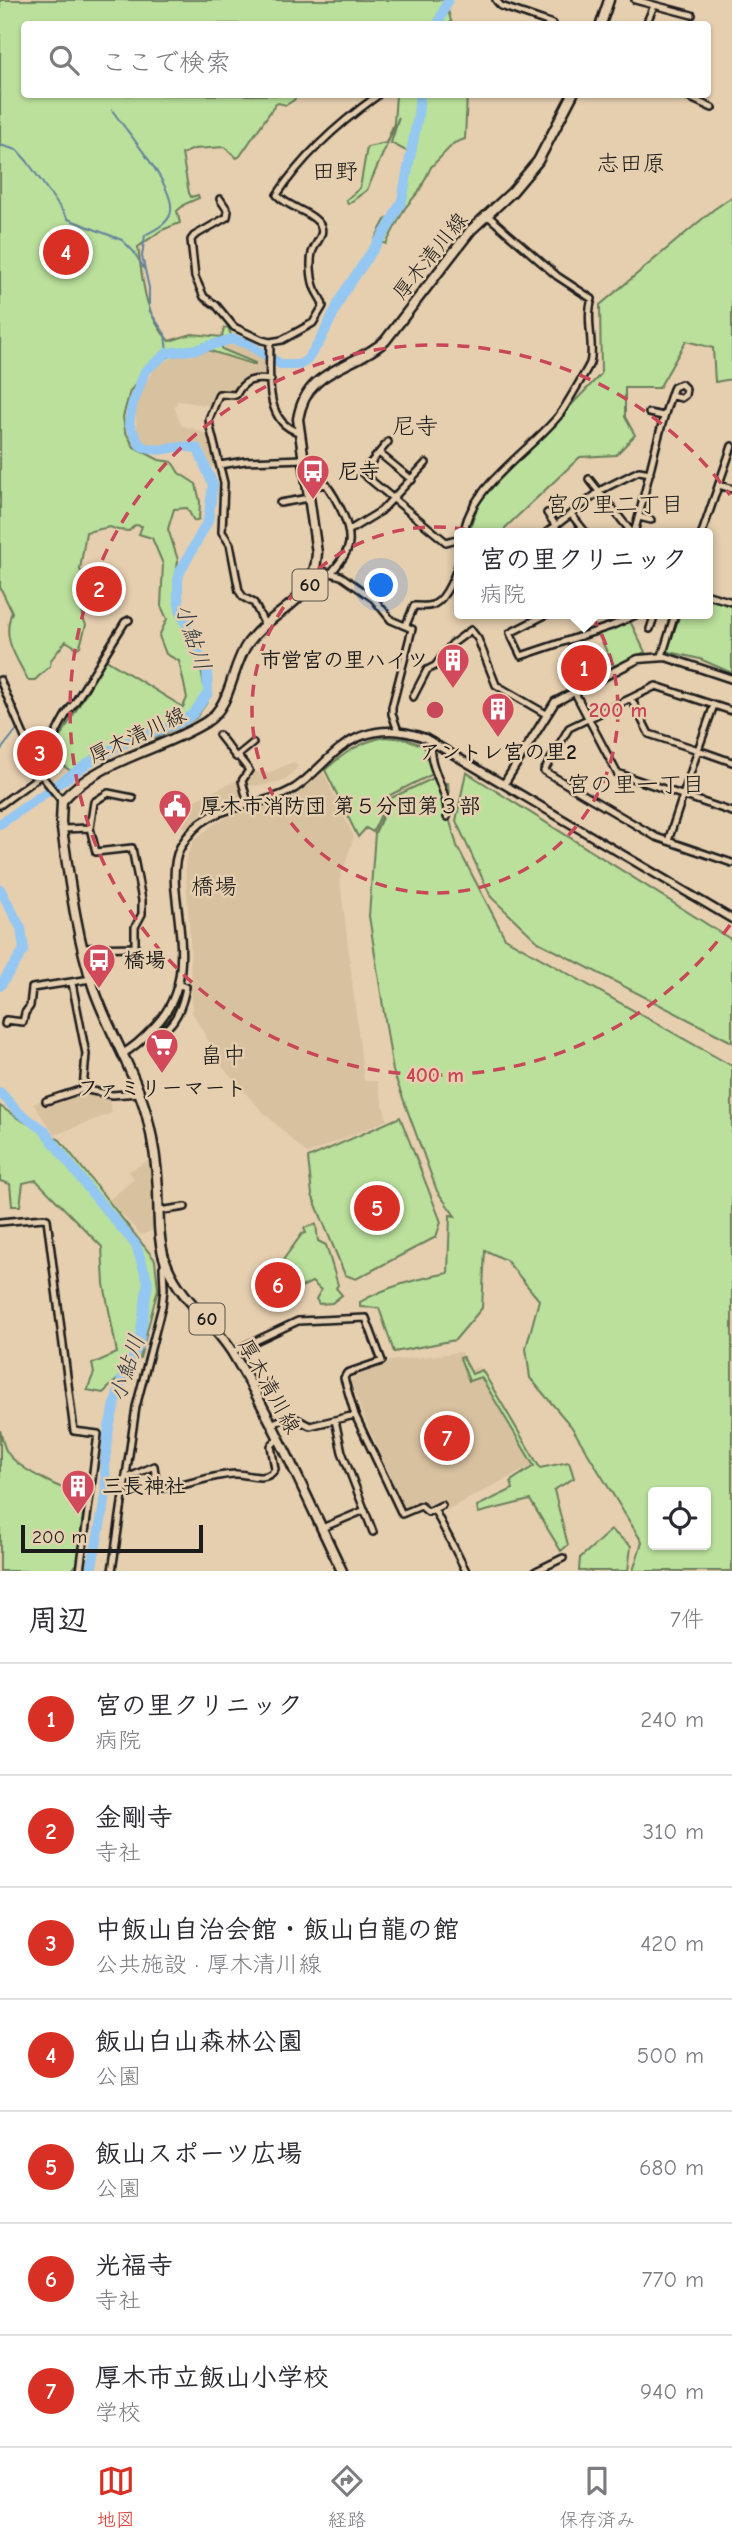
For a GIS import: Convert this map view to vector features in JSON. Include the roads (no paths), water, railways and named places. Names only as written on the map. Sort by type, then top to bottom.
[{"type":"main road","points":[[602,21],[608,0]]},
{"type":"main road","name":"厚木清川線","points":[[342,1571],[271,1424],[232,1352],[175,1281],[166,1262],[159,1233],[152,1140],[139,1093],[103,1013],[91,979],[62,829],[60,798],[80,782],[191,731],[212,718],[222,703],[243,651],[265,625],[303,594],[313,580],[317,546],[298,419],[308,388],[384,341],[471,230],[512,192],[538,161],[571,98]]},
{"type":"street","points":[[496,0],[501,6],[544,21]]},
{"type":"street","points":[[635,0],[692,15]]},
{"type":"street","points":[[647,21],[654,6]]},
{"type":"street","points":[[220,200],[228,211],[227,217],[191,240],[195,277],[204,297],[216,305],[229,322],[270,344],[313,323],[323,306],[313,284],[312,264],[313,251],[322,228],[318,222],[276,195],[302,161],[347,117],[374,98]]},
{"type":"street","points":[[691,98],[712,108]]},
{"type":"street","points":[[464,528],[478,497],[561,412],[590,363],[589,308],[592,299],[557,276],[487,215]]},
{"type":"street","points":[[270,344],[274,410],[277,418],[288,429],[299,432]]},
{"type":"street","points":[[265,625],[254,603],[243,597],[239,591],[230,544],[222,531],[224,482],[209,419],[217,396],[236,395],[240,386],[249,380],[271,379]]},
{"type":"street","points":[[635,528],[663,416],[671,395]]},
{"type":"street","points":[[649,414],[663,416]]},
{"type":"street","points":[[388,442],[362,473],[446,542],[454,540]]},
{"type":"street","points":[[704,528],[732,446]]},
{"type":"street","points":[[379,453],[412,480]]},
{"type":"street","points":[[655,453],[664,455]]},
{"type":"street","points":[[220,465],[304,458]]},
{"type":"street","points":[[348,531],[380,511],[426,463]]},
{"type":"street","points":[[553,528],[599,491],[639,471],[650,472]]},
{"type":"street","points":[[589,479],[629,528]]},
{"type":"street","points":[[308,487],[326,484],[337,502],[348,531],[349,543],[344,556],[332,572]]},
{"type":"street","points":[[719,485],[732,489]]},
{"type":"street","points":[[647,486],[657,489]]},
{"type":"street","points":[[280,503],[309,498]]},
{"type":"street","points":[[547,513],[556,526]]},
{"type":"street","points":[[571,514],[582,528]]},
{"type":"street","points":[[639,517],[651,520]]},
{"type":"street","points":[[316,569],[332,572],[374,599],[391,620],[406,625],[413,632],[392,707],[398,731]]},
{"type":"street","points":[[406,625],[414,606],[437,602],[454,578]]},
{"type":"street","points":[[713,597],[732,603]]},
{"type":"street","points":[[536,619],[510,633],[521,656],[627,619]]},
{"type":"street","points":[[538,619],[541,625]]},
{"type":"street","points":[[650,629],[653,619]]},
{"type":"street","points":[[662,656],[674,619]]},
{"type":"street","points":[[0,805],[41,775],[65,714],[128,620]]},
{"type":"street","points":[[413,697],[427,670],[435,666],[452,645],[472,628],[496,685],[546,714]]},
{"type":"street","points":[[504,784],[555,702],[638,659],[662,656],[732,679]]},
{"type":"street","points":[[0,680],[41,775],[60,798]]},
{"type":"street","points":[[732,711],[656,685],[569,728],[544,771],[656,837],[732,863]]},
{"type":"street","points":[[574,691],[617,773],[732,812]]},
{"type":"street","points":[[631,698],[649,734],[732,762]]},
{"type":"street","points":[[667,841],[714,705]]},
{"type":"street","points":[[122,1054],[138,1043],[158,1023],[174,999],[179,985],[182,956],[174,884],[175,864],[179,849],[190,834],[206,818],[219,811],[294,788],[337,750],[354,739],[379,732],[398,731],[431,741],[732,919]]},
{"type":"street","points":[[219,735],[249,770],[242,781],[248,803]]},
{"type":"street","points":[[431,741],[431,762],[447,799],[447,817]]},
{"type":"street","points":[[238,756],[253,743]]},
{"type":"street","points":[[84,948],[135,947],[135,927],[142,914],[142,901],[132,848],[96,852],[90,828],[94,802],[108,793],[133,798]]},
{"type":"street","points":[[62,829],[90,828]]},
{"type":"street","points":[[6,1021],[23,1022],[24,1013],[30,1006],[32,988],[91,979]]},
{"type":"street","points":[[72,983],[86,1054],[83,1089]]},
{"type":"street","points":[[163,1031],[171,1026],[184,998],[186,987],[179,985]]},
{"type":"street","points":[[46,1101],[83,1089],[112,1095],[139,1093]]},
{"type":"street","points":[[159,1211],[185,1207]]},
{"type":"street","points":[[0,1222],[47,1219],[74,1431],[98,1434],[80,1571]]},
{"type":"street","points":[[112,1571],[136,1407],[162,1306],[163,1267],[166,1262]]},
{"type":"street","points":[[232,1352],[298,1321],[366,1318],[382,1361],[346,1373],[344,1378],[355,1415],[402,1514],[421,1506],[428,1512],[442,1505]]},
{"type":"street","points":[[271,1424],[294,1416],[310,1426],[355,1415]]},
{"type":"street","points":[[335,1420],[342,1452],[373,1532]]},
{"type":"street","points":[[125,1479],[154,1466],[156,1480],[162,1488],[233,1474],[267,1476],[274,1472],[271,1446],[278,1438]]},
{"type":"street","points":[[434,1509],[466,1571]]},
{"type":"street","points":[[321,1528],[365,1510]]},
{"type":"street","points":[[536,1571],[563,1558]]},
{"type":"waterway","name":"小鮎川","points":[[439,21],[448,0]]},
{"type":"waterway","name":"小鮎川","points":[[0,824],[94,759],[122,744],[181,722],[193,714],[208,693],[207,672],[180,610],[178,580],[208,521],[213,485],[198,449],[184,447],[156,450],[140,445],[129,424],[132,406],[145,371],[167,353],[198,349],[232,339],[247,344],[282,365],[299,365],[307,360],[320,341],[343,294],[389,226],[402,200],[420,98]]},
{"type":"waterway","points":[[112,110],[160,177],[171,204],[166,222],[145,235],[142,256],[149,288],[149,310],[165,334],[167,353]]},
{"type":"waterway","points":[[0,145],[17,150],[68,219],[122,240],[134,252],[144,269]]},
{"type":"waterway","points":[[0,751],[18,728]]},
{"type":"waterway","name":"小鮎川","points":[[0,889],[21,928],[24,950],[0,986]]},
{"type":"waterway","name":"小鮎川","points":[[0,1092],[18,1112],[44,1130],[136,1245],[148,1282],[139,1345],[122,1378],[109,1427],[105,1464],[106,1495],[91,1571]]},
{"type":"place","name":"飯山白山森林公園","points":[[66,252]]},
{"type":"place","name":"尼寺","points":[[313,501]]},
{"type":"place","name":"金剛寺","points":[[99,589]]},
{"type":"place","name":"宮の里クリニック","points":[[584,668]]},
{"type":"place","name":"市営宮の里ハイツ","points":[[453,690]]},
{"type":"place","name":"アントレ宮の里2","points":[[498,739]]},
{"type":"place","name":"中飯山自治会館・飯山白龍の館","points":[[40,753]]},
{"type":"place","name":"厚木市消防団 第５分団第３部","points":[[175,836]]},
{"type":"place","name":"橋場","points":[[99,990]]},
{"type":"place","name":"ファミリーマート","points":[[162,1075]]},
{"type":"place","name":"飯山スポーツ広場","points":[[377,1208]]},
{"type":"place","name":"光福寺","points":[[278,1285]]},
{"type":"place","name":"厚木市立飯山小学校","points":[[447,1438]]},
{"type":"place","name":"三長神社","points":[[78,1516]]},
{"type":"district","name":"志田原","points":[[631,163]]},
{"type":"district","name":"田野","points":[[335,171]]},
{"type":"district","name":"尼寺","points":[[415,426]]},
{"type":"district","name":"宮の里二丁目","points":[[615,504]]},
{"type":"district","name":"宮の里一丁目","points":[[636,784]]},
{"type":"district","name":"橋場","points":[[214,886]]},
{"type":"district","name":"畠中","points":[[223,1055]]}]
